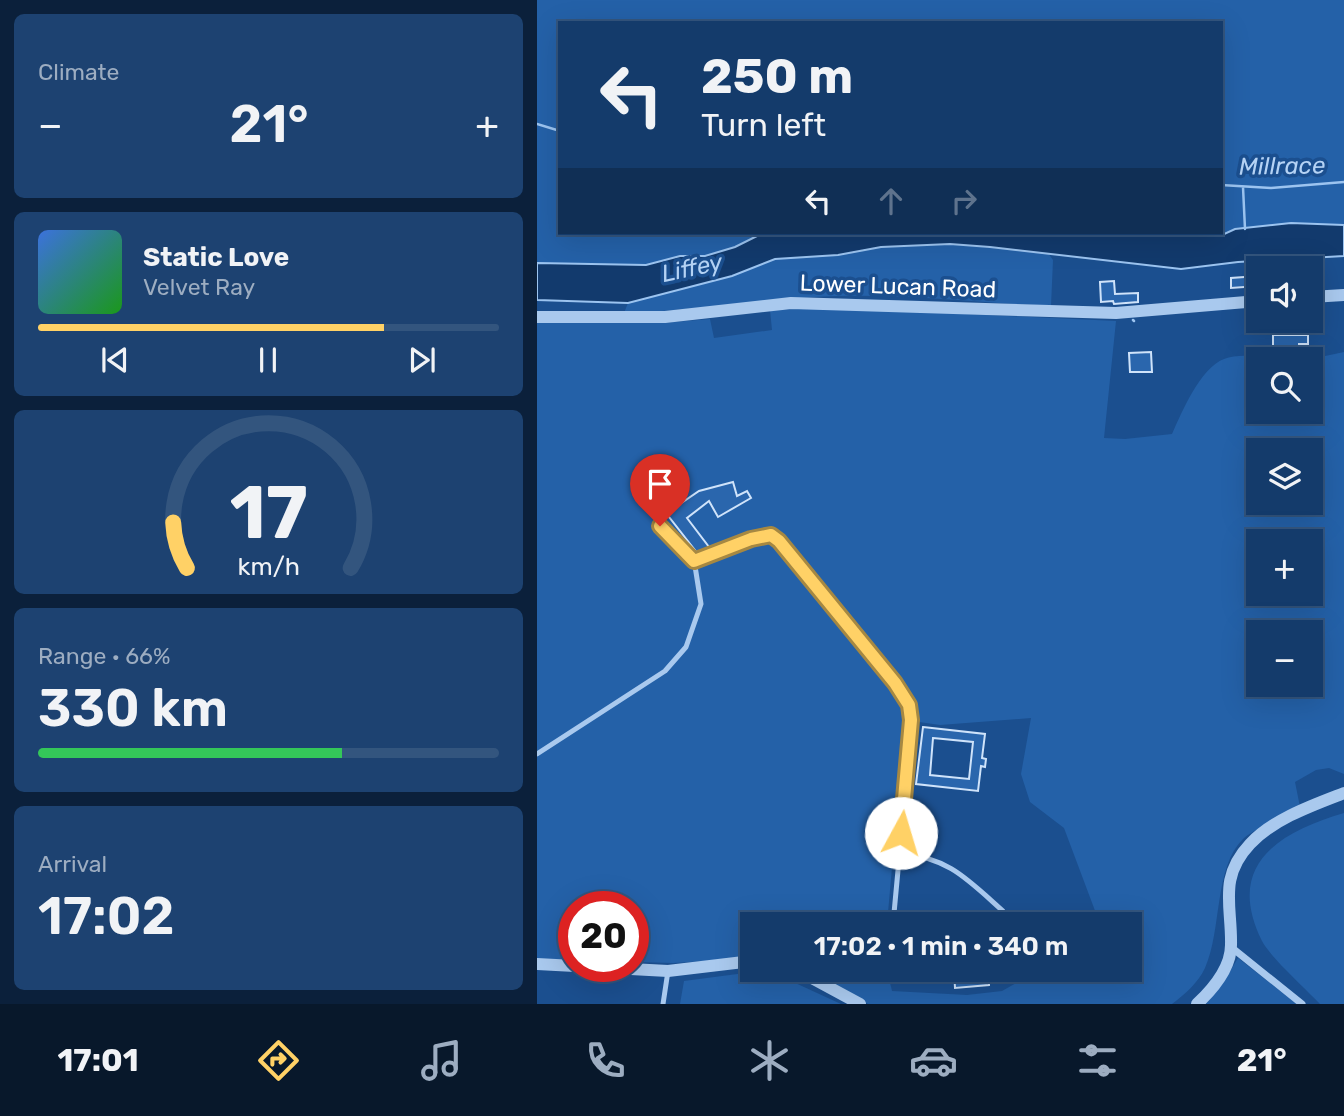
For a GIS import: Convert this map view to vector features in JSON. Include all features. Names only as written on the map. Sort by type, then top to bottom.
[{"type":"street","points":[[1323,296],[1344,295]]},
{"type":"street","name":"Lower Lucan Road","points":[[537,317],[665,317],[791,303],[870,303],[1116,313],[1246,302]]},
{"type":"street","points":[[1197,1004],[1224,973],[1231,947],[1228,914],[1230,884],[1236,864],[1250,844],[1293,816],[1344,793]]},
{"type":"street","points":[[1231,947],[1302,1004]]},
{"type":"street","points":[[537,964],[668,971],[740,962]]},
{"type":"street","points":[[819,982],[860,1004]]},
{"type":"lane","points":[[537,754],[665,671],[686,647],[701,604],[694,561],[660,526]]},
{"type":"lane","points":[[694,561],[751,539],[771,535],[779,541],[903,694],[909,705],[911,720],[894,912]]},
{"type":"lane","points":[[899,853],[921,855],[952,866],[1003,911]]},
{"type":"lane","points":[[663,1004],[668,971]]},
{"type":"shaded area","points":[[537,0],[1344,0],[1344,240],[1116,235],[1223,235],[1223,21],[558,21],[558,235],[836,235],[692,273],[537,278]]},
{"type":"shaded area","points":[[950,244],[1048,253],[1053,260],[1051,306],[917,297],[837,296],[624,313],[628,303],[732,276],[775,259],[838,255],[881,247]]},
{"type":"shaded area","points":[[837,308],[1116,321],[1104,438],[1125,439],[1172,434],[1207,371],[1224,359],[1237,356],[1246,356],[1246,424],[1323,424],[1323,356],[1344,352],[1344,774],[1329,768],[1316,770],[1295,782],[1300,807],[1247,836],[1234,851],[1223,882],[1214,936],[1205,968],[1195,983],[1172,1004],[868,1004],[829,982],[890,982],[892,991],[967,995],[1002,991],[1018,982],[1142,982],[1142,912],[1096,912],[1064,828],[1030,802],[1021,774],[1031,718],[940,725],[905,720],[888,912],[740,912],[740,959],[649,962],[649,891],[558,891],[558,960],[537,959],[537,323],[662,323],[710,319],[714,338],[772,330],[770,310]]},
{"type":"shaded area","points":[[1344,813],[1344,1004],[1320,1004],[1266,948],[1252,914],[1250,891],[1254,872],[1265,855],[1280,842],[1299,830]]},
{"type":"shaded area","points":[[1238,958],[1297,1004],[1206,1004]]},
{"type":"shaded area","points":[[740,974],[740,982],[793,982],[841,1004],[680,1004],[684,981]]},
{"type":"water","name":"Liffey","points":[[1291,223],[1344,225],[1344,256],[1246,256],[1246,262],[1181,269],[950,244],[881,247],[838,255],[775,259],[732,276],[628,303],[537,300],[537,263],[646,265],[680,256],[705,256],[735,247],[759,235],[1223,235],[1235,229]]},
{"type":"building","points":[[1246,277],[1246,287],[1231,288],[1231,278]]},
{"type":"building","points":[[1114,281],[1115,294],[1138,293],[1138,302],[1101,302],[1100,282]]},
{"type":"building","points":[[1273,335],[1308,335],[1308,344],[1299,344],[1299,347],[1273,347]]},
{"type":"building","points":[[1151,352],[1152,372],[1130,372],[1129,353]]},
{"type":"building","points":[[733,482],[737,496],[747,491],[751,498],[718,517],[709,501],[687,518],[709,547],[698,554],[662,508],[672,500],[677,506],[699,491]]},
{"type":"building","points":[[923,727],[985,734],[982,758],[986,759],[985,767],[981,766],[978,791],[916,784]],"holes":[[[933,738],[973,742],[969,779],[930,775]]]},
{"type":"building","points":[[955,982],[989,982],[989,985],[955,988]]},
{"type":"waterway","name":"Millrace","points":[[537,124],[558,130]]},
{"type":"waterway","name":"Millrace","points":[[1223,185],[1271,188],[1344,182]]},
{"type":"waterway","points":[[1243,187],[1245,229]]},
{"type":"route","points":[[660,526],[694,561],[751,539],[771,535],[779,541],[895,683],[911,712],[901,833]]}]
